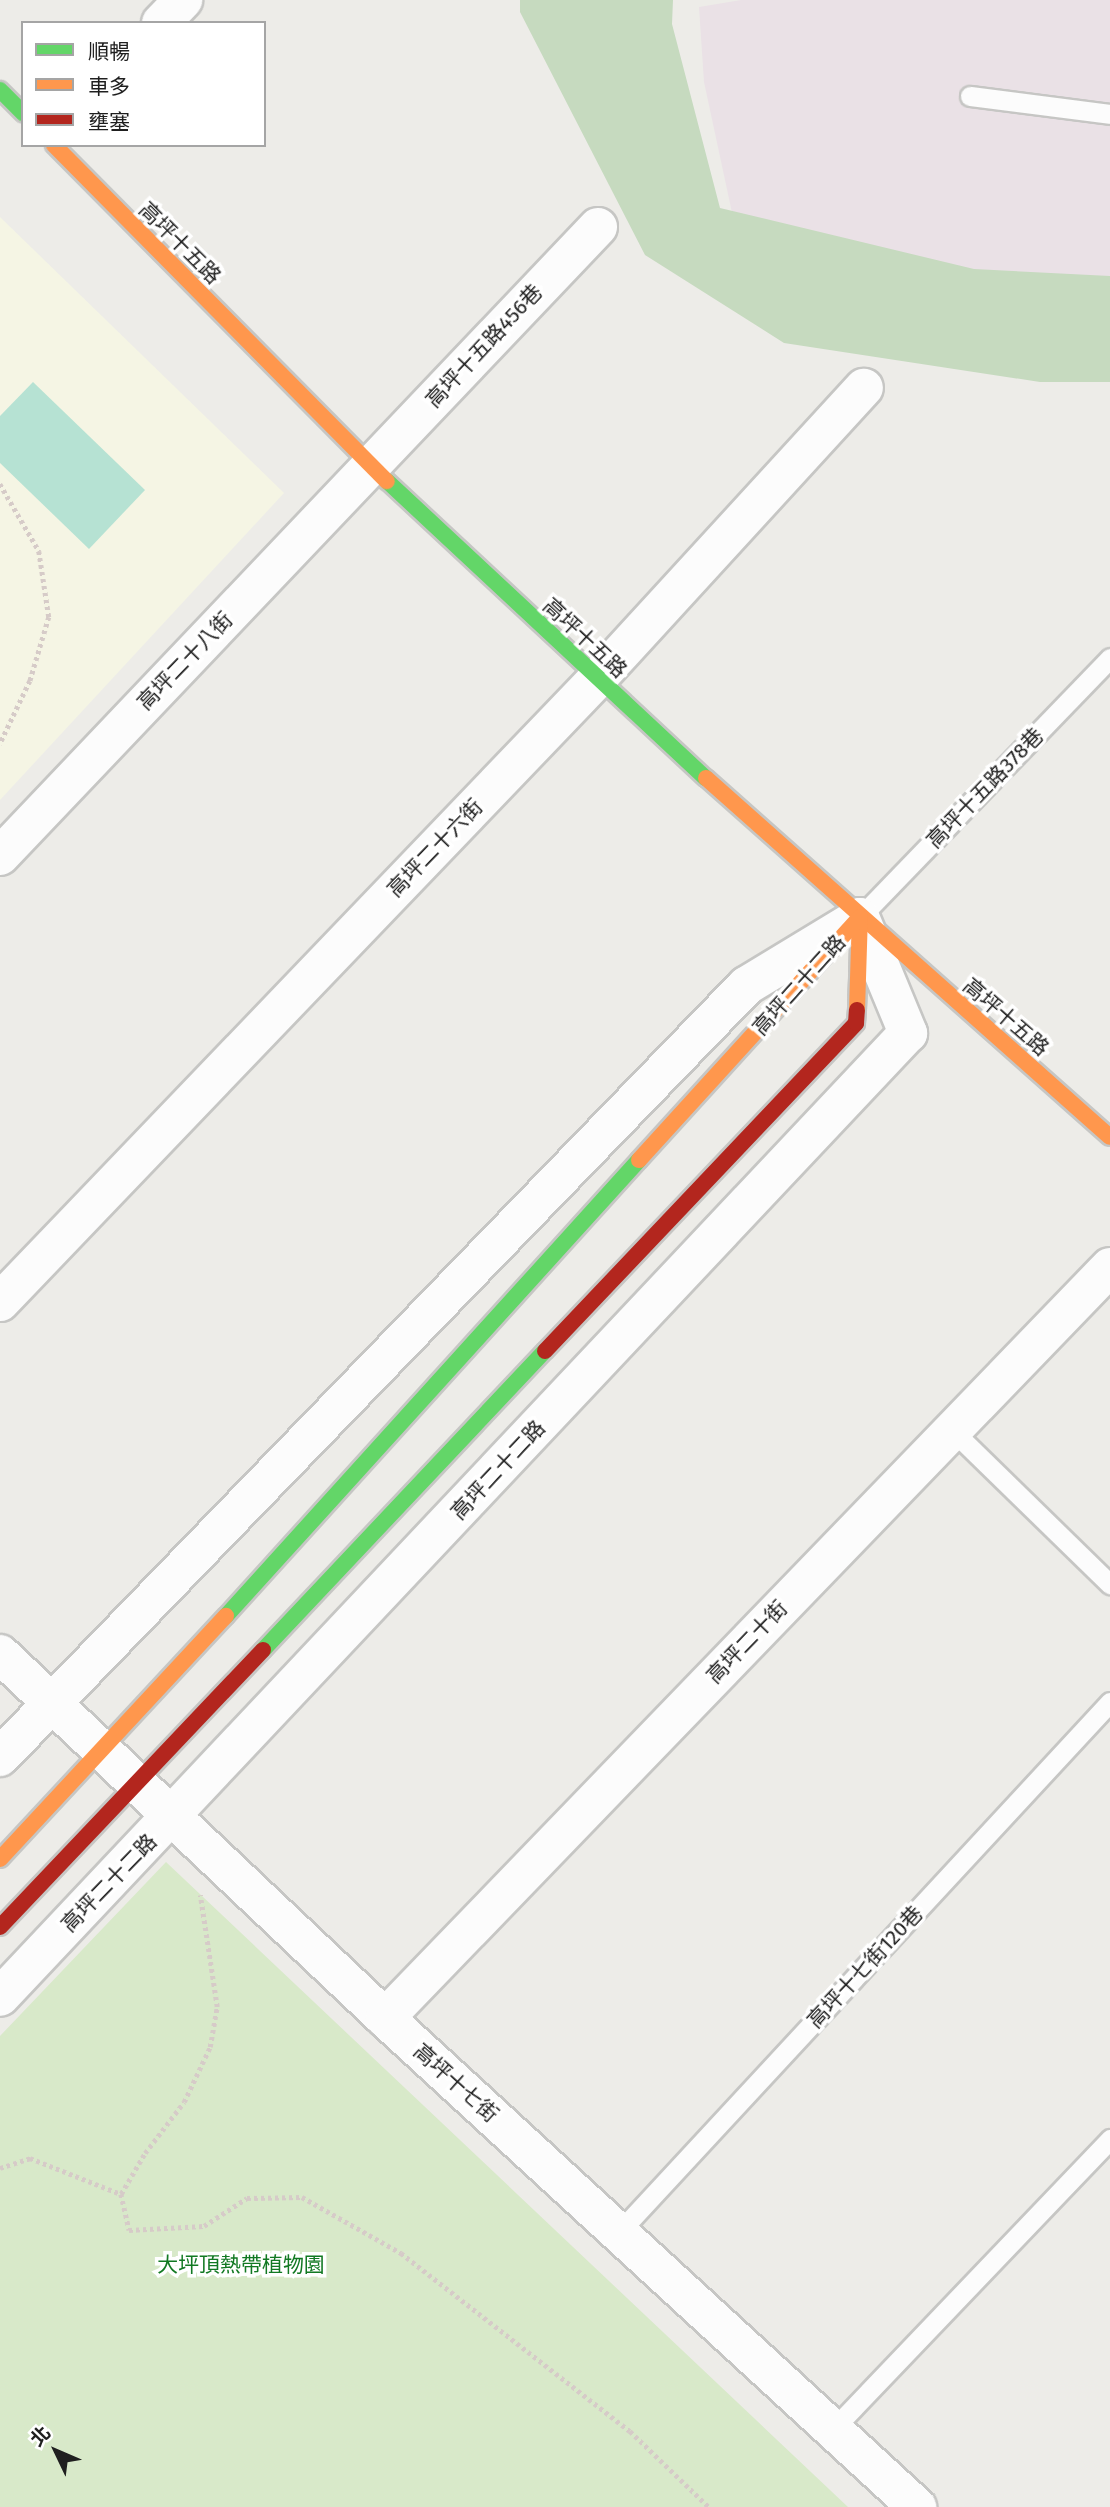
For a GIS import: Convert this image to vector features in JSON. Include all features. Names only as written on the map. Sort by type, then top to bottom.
[{"type":"street","points":[[163,21],[183,0]]},
{"type":"street","points":[[0,90],[21,111]]},
{"type":"street","name":"高坪十五路","points":[[56,147],[371,466],[597,679],[860,917],[1110,1137]]},
{"type":"street","name":"高坪十五路456巷","points":[[371,466],[598,227]]},
{"type":"street","name":"高坪二十六街","points":[[0,1302],[597,679],[864,388]]},
{"type":"street","name":"高坪二十八街","points":[[0,856],[371,466]]},
{"type":"street","name":"高坪二十二路","points":[[0,1757],[746,986],[860,917]]},
{"type":"street","name":"高坪二十二路","points":[[0,1859],[103,1751],[860,917]]},
{"type":"street","name":"高坪二十二路","points":[[0,1927],[856,1023],[860,917]]},
{"type":"street","name":"高坪二十二路","points":[[0,1997],[908,1033],[860,917]]},
{"type":"street","name":"高坪二十街","points":[[385,2018],[1110,1267]]},
{"type":"street","name":"高坪十七街","points":[[0,1654],[385,2018],[835,2428],[917,2507]]},
{"type":"lane","points":[[970,96],[1110,114]]},
{"type":"lane","name":"高坪十五路378巷","points":[[860,917],[1110,658]]},
{"type":"lane","points":[[951,1430],[1110,1584]]},
{"type":"lane","name":"高坪十七街120巷","points":[[620,2231],[1110,1702]]},
{"type":"lane","points":[[835,2428],[1110,2139]]},
{"type":"path","points":[[0,484],[39,551],[49,617],[30,681],[0,744]]},
{"type":"path","points":[[216,1859],[199,1896],[217,2007],[210,2047],[184,2102],[145,2153],[121,2194],[130,2230],[204,2226],[247,2198],[302,2197],[401,2253],[630,2431],[709,2507]]},
{"type":"path","points":[[0,2168],[30,2158],[121,2194]]},
{"type":"shaded area","points":[[741,0],[1110,0],[1110,280],[1028,291],[734,222],[704,82],[699,7]]},
{"type":"shaded area","points":[[0,217],[284,493],[0,800]]},
{"type":"green space","points":[[520,0],[673,0],[672,24],[720,208],[974,269],[1110,276],[1110,382],[1040,382],[784,343],[645,255],[520,12]]},
{"type":"green space","points":[[33,382],[145,490],[89,549],[0,463],[0,416]]},
{"type":"green space","name":"大坪頂熱帶植物園","points":[[166,1862],[848,2507],[0,2507],[0,2036]]},
{"type":"traffic: fast","points":[[0,90],[21,111]]},
{"type":"traffic: fast","points":[[387,481],[706,778]]},
{"type":"traffic: fast","points":[[226,1616],[639,1160]]},
{"type":"traffic: fast","points":[[263,1650],[545,1351]]},
{"type":"traffic: slow","points":[[56,147],[387,481]]},
{"type":"traffic: slow","points":[[706,778],[1110,1137]]},
{"type":"traffic: slow","points":[[639,1160],[860,917]]},
{"type":"traffic: slow","points":[[857,1010],[860,917]]},
{"type":"traffic: slow","points":[[0,1859],[226,1616]]},
{"type":"traffic: jam","points":[[545,1351],[856,1023],[857,1010]]},
{"type":"traffic: jam","points":[[0,1927],[263,1650]]}]
